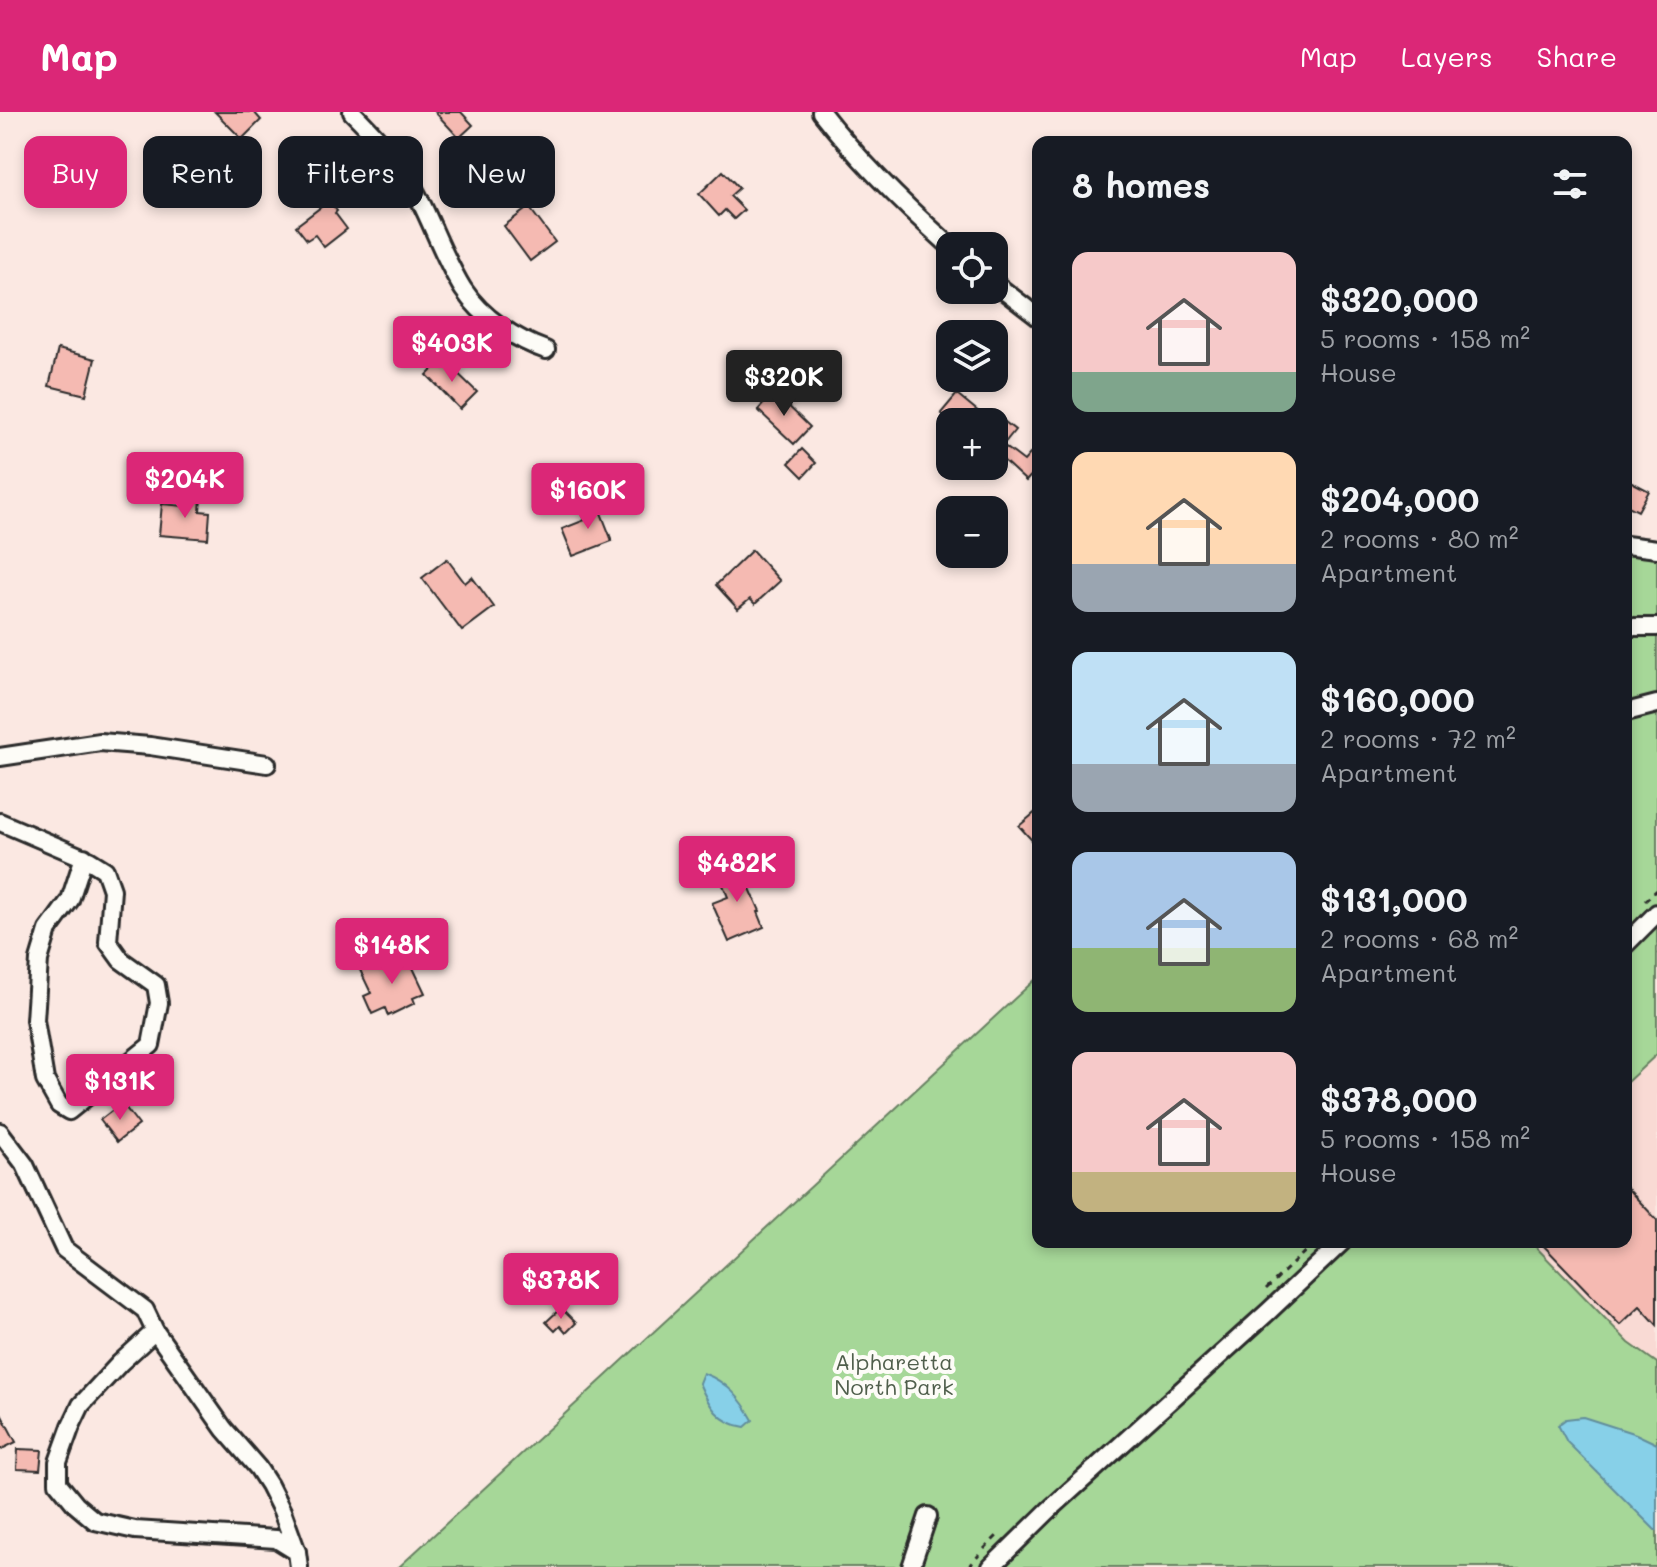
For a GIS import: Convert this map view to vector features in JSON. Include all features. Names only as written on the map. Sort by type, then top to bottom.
[{"type":"street","points":[[352,112],[404,172],[464,289],[484,313],[520,340],[546,350]]},
{"type":"street","points":[[821,112],[853,150],[936,234]]},
{"type":"street","points":[[1008,294],[1032,312]]},
{"type":"street","points":[[1632,546],[1657,549]]},
{"type":"street","points":[[1632,627],[1657,627]]},
{"type":"street","points":[[1632,710],[1657,704]]},
{"type":"street","points":[[0,757],[100,742],[150,746],[267,764]]},
{"type":"street","points":[[0,822],[84,857],[105,870],[112,890],[108,942],[121,960],[156,985],[159,1003],[151,1045],[69,1111],[59,1105],[45,1080],[35,1020],[39,960],[48,930],[70,900],[84,857]]},
{"type":"street","points":[[1632,938],[1657,913]]},
{"type":"street","points":[[0,1132],[25,1165],[64,1249],[145,1310],[155,1331],[224,1429],[258,1468],[282,1511],[298,1560]]},
{"type":"street","points":[[991,1567],[1336,1248]]},
{"type":"street","points":[[155,1331],[81,1405],[58,1462],[58,1483],[76,1505],[95,1521],[135,1530],[276,1539],[298,1560]]},
{"type":"street","points":[[911,1567],[928,1516]]},
{"type":"shaded area","points":[[1657,1054],[1657,1363],[1629,1343],[1537,1248],[1632,1248],[1632,1077]]},
{"type":"green space","points":[[1632,542],[1657,546],[1657,1054],[1632,1077]]},
{"type":"green space","name":"Alpharetta North Park","points":[[1032,983],[1032,1248],[1537,1248],[1629,1343],[1657,1363],[1657,1567],[399,1567]]},
{"type":"water","points":[[703,1373],[732,1392],[753,1420],[745,1427],[721,1417],[699,1383]]},
{"type":"water","points":[[1583,1417],[1657,1444],[1657,1530],[1567,1442],[1558,1425],[1566,1419]]},
{"type":"building","points":[[215,112],[254,112],[261,120],[245,136],[239,136]]},
{"type":"building","points":[[435,112],[461,112],[473,125],[457,136]]},
{"type":"building","points":[[723,171],[739,188],[730,196],[744,210],[734,219],[725,210],[719,216],[699,194]]},
{"type":"building","points":[[320,208],[335,208],[347,229],[324,247],[315,235],[307,240],[296,226]]},
{"type":"building","points":[[530,208],[555,242],[530,261],[504,226]]},
{"type":"building","points":[[58,349],[95,359],[86,395],[49,386]]},
{"type":"building","points":[[443,359],[477,392],[460,409],[427,375]]},
{"type":"building","points":[[774,392],[810,427],[794,444],[758,410]]},
{"type":"building","points":[[957,394],[974,408],[945,408]]},
{"type":"building","points":[[1008,424],[1015,430],[1008,439]]},
{"type":"building","points":[[802,449],[816,463],[803,477],[789,463]]},
{"type":"building","points":[[1008,449],[1024,461],[1032,452],[1032,474],[1026,481],[1008,464]]},
{"type":"building","points":[[1632,482],[1649,491],[1638,511],[1632,508]]},
{"type":"building","points":[[185,496],[201,498],[200,511],[210,512],[208,539],[159,535],[162,504],[184,506]]},
{"type":"building","points":[[596,500],[612,541],[573,556],[562,529],[585,520],[580,506]]},
{"type":"building","points":[[752,550],[780,581],[755,604],[750,599],[738,609],[716,585]]},
{"type":"building","points":[[447,559],[465,583],[472,577],[494,607],[462,631],[422,578]]},
{"type":"building","points":[[1032,815],[1032,840],[1019,826]]},
{"type":"building","points":[[737,859],[764,927],[729,942],[712,903],[728,897],[716,868]]},
{"type":"building","points":[[407,955],[425,993],[413,998],[415,1003],[388,1016],[385,1008],[372,1014],[364,996],[371,993],[360,970],[377,962],[380,967]]},
{"type":"building","points":[[122,1103],[139,1125],[117,1142],[100,1120]]},
{"type":"building","points":[[1632,1193],[1657,1220],[1657,1325],[1640,1306],[1620,1325],[1546,1248],[1632,1248]]},
{"type":"building","points":[[561,1308],[576,1323],[566,1333],[560,1326],[555,1331],[546,1322]]},
{"type":"building","points":[[0,1412],[16,1442],[0,1450]]},
{"type":"building","points":[[18,1449],[42,1450],[40,1470],[17,1469]]}]
